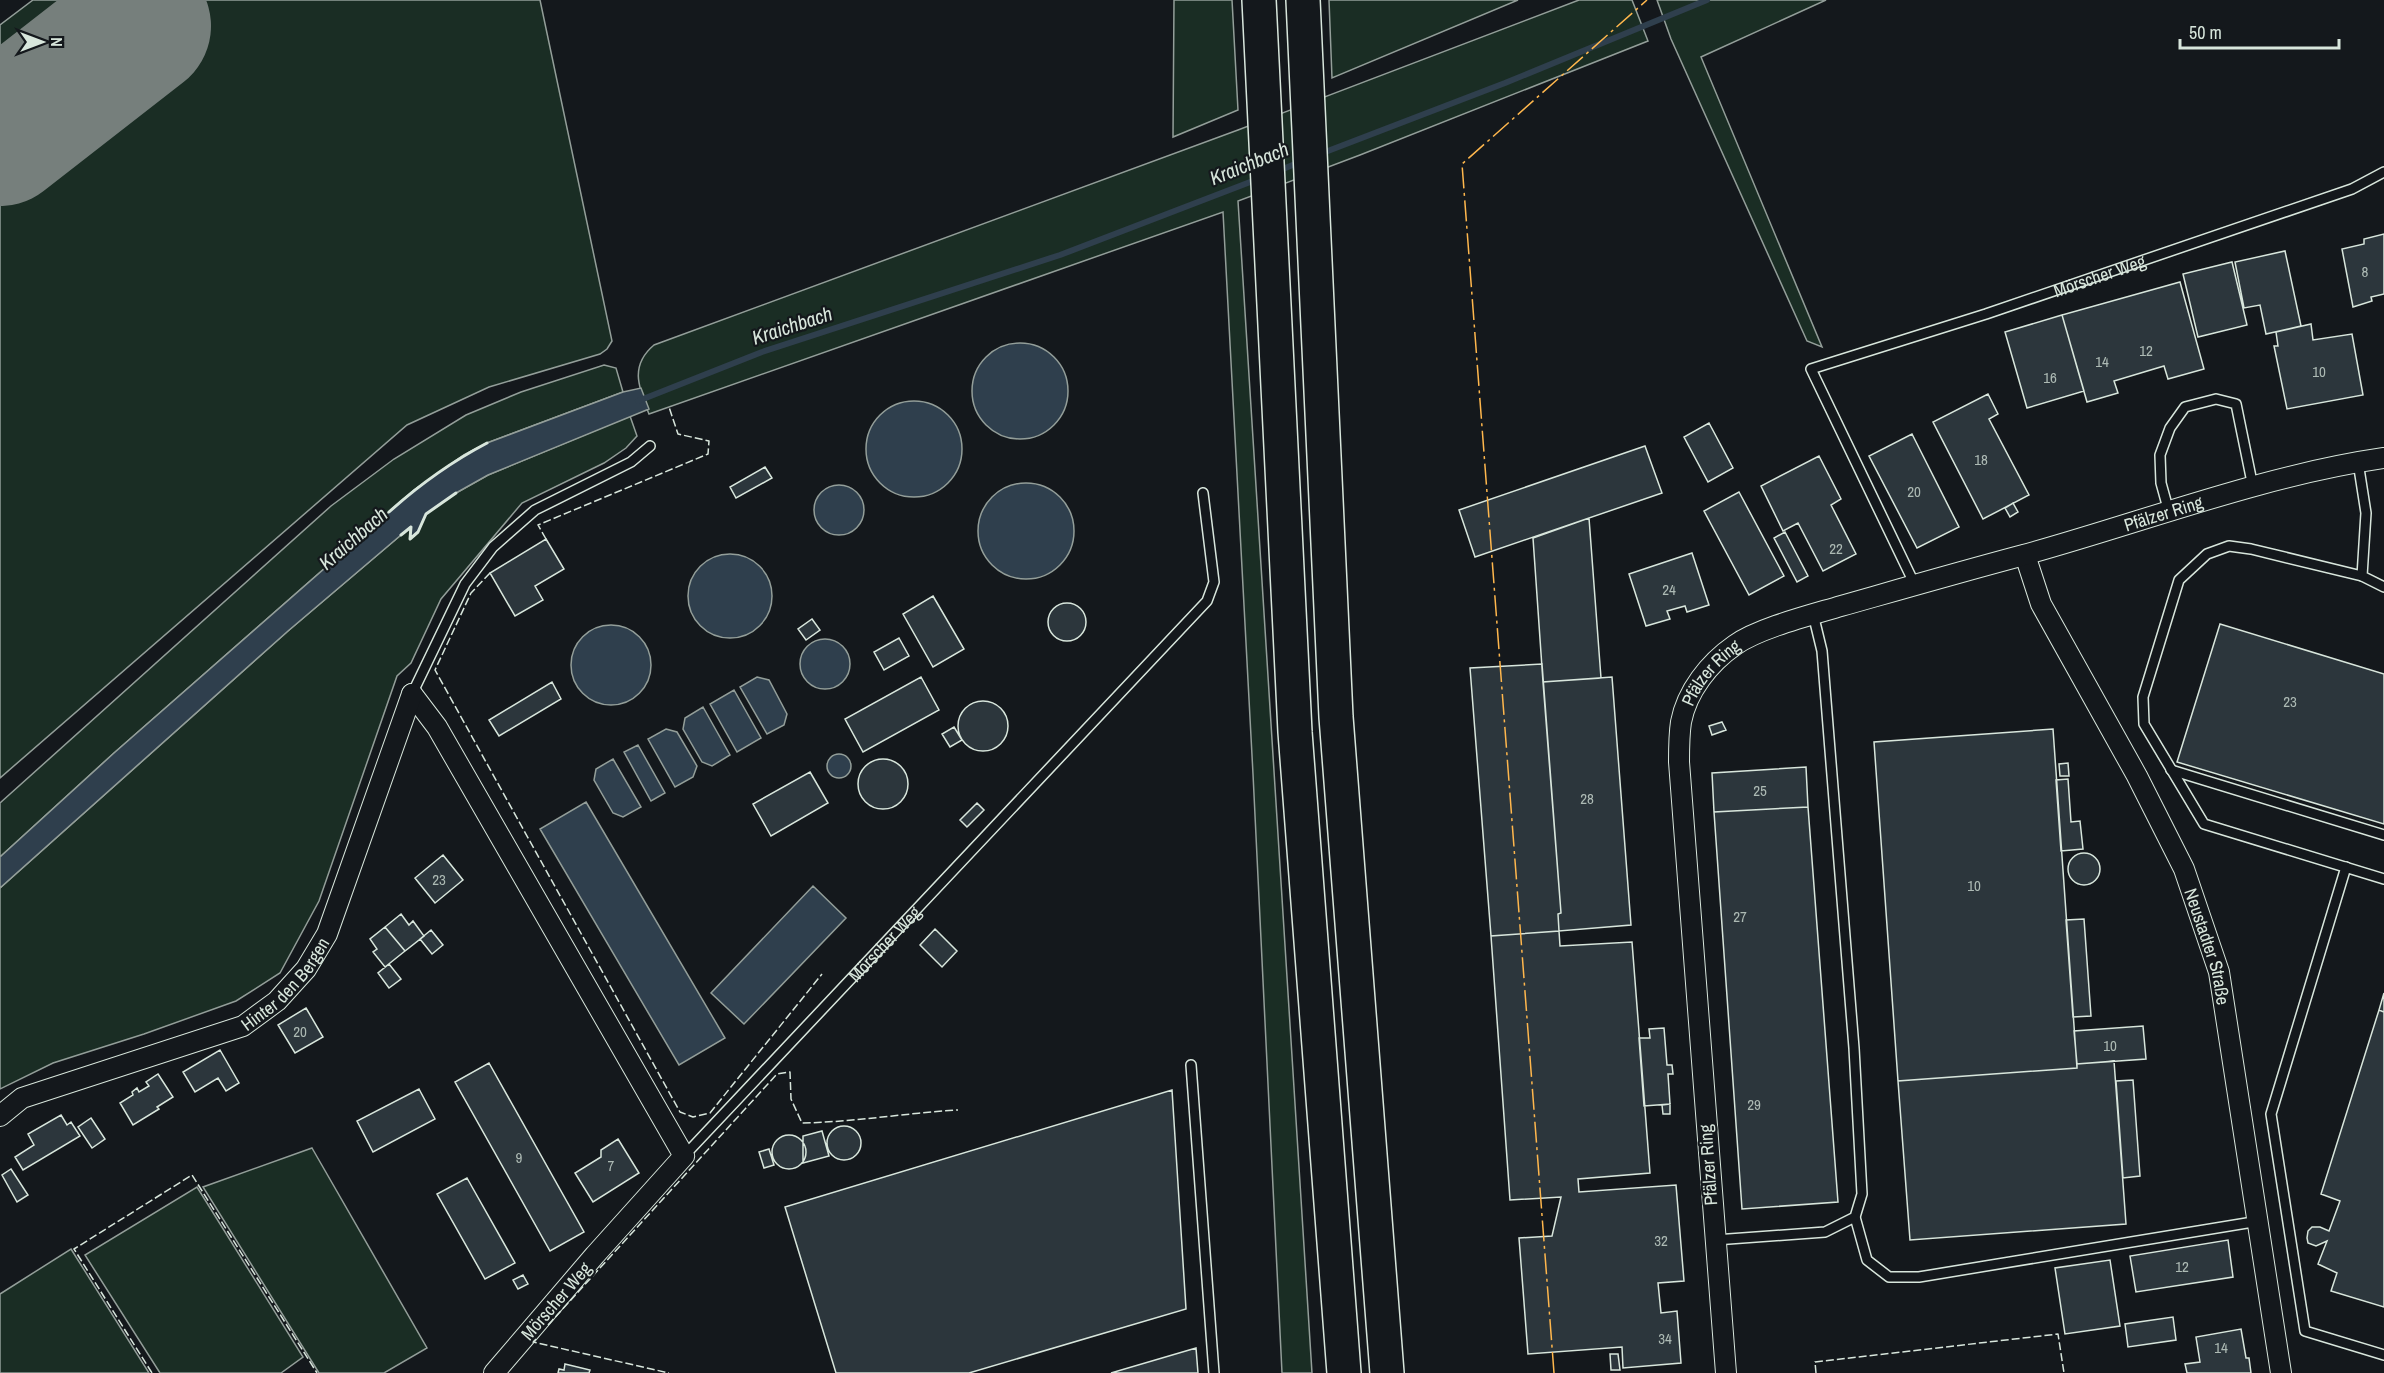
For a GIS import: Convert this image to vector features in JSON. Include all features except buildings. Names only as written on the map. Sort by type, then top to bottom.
[{"type":"highway","points":[[1259,0],[1295,732],[1344,1373]]},
{"type":"highway","points":[[1303,0],[1336,717],[1386,1373]]},
{"type":"street","name":"Pfälzer Ring","points":[[1726,1373],[1678,762],[1681,723],[1688,697],[1712,666],[1736,645],[1771,628],[2253,487],[2384,458]]},
{"type":"street","name":"Neustadter Straße","points":[[2025,555],[2041,604],[2137,776],[2184,869],[2219,972],[2281,1373]]},
{"type":"street","name":"Hinter den Bergen","points":[[0,1116],[22,1098],[243,1026],[277,1001],[306,969],[327,934],[412,694]]},
{"type":"street","points":[[412,694],[437,727],[684,1156]]},
{"type":"street","name":"Mörscher Weg","points":[[494,1373],[684,1156]]},
{"type":"lane","name":"Mörscher Weg","points":[[1915,585],[1811,369],[1986,314],[2352,189],[2384,172]]},
{"type":"lane","points":[[2169,512],[2161,483],[2160,455],[2170,428],[2186,407],[2216,399],[2236,404],[2253,487]]},
{"type":"lane","points":[[412,694],[465,584],[493,547],[535,510],[631,462],[650,446]]},
{"type":"lane","points":[[2358,462],[2367,513],[2362,576]]},
{"type":"lane","name":"Mörscher Weg","points":[[684,1156],[1207,601],[1214,582],[1203,494]]},
{"type":"lane","points":[[2384,587],[2362,576],[2229,546],[2207,555],[2179,580],[2143,698],[2144,724],[2204,824],[2384,879]]},
{"type":"lane","points":[[1813,614],[1822,651],[1854,1047],[1862,1194],[1855,1217],[1867,1260],[1889,1277],[1919,1277],[2259,1221]]},
{"type":"lane","points":[[2171,770],[2384,835]]},
{"type":"lane","points":[[2346,867],[2271,1114],[2305,1331],[2384,1355]]},
{"type":"lane","points":[[1191,1065],[1214,1373]]},
{"type":"lane","points":[[1714,1240],[1825,1232],[1855,1217]]},
{"type":"green space","points":[[33,0],[540,0],[612,341],[600,354],[489,387],[407,425],[0,778],[0,25]]},
{"type":"green space","points":[[1174,0],[1232,0],[1238,110],[1173,137]]},
{"type":"green space","points":[[1329,0],[1518,0],[1332,78]]},
{"type":"green space","points":[[1579,0],[1632,0],[1648,41],[1238,201],[1312,1373],[1282,1373],[1223,212],[649,414],[638,378],[639,369],[646,353],[654,345],[1238,130]]},
{"type":"green space","points":[[1657,0],[1826,0],[1701,57],[1822,347],[1807,341],[1671,39]]},
{"type":"green space","points":[[604,365],[616,368],[623,392],[487,443],[464,455],[414,490],[114,753],[0,857],[0,803],[331,506],[394,459],[466,415],[521,392]]},
{"type":"green space","points":[[630,416],[637,436],[626,448],[604,463],[522,503],[441,599],[411,663],[397,676],[319,901],[280,973],[236,1001],[53,1063],[0,1089],[0,888],[288,631],[411,527],[418,532],[426,514],[456,493],[488,475]]},
{"type":"green space","points":[[312,1148],[427,1348],[384,1373],[319,1373],[203,1187]]},
{"type":"green space","points":[[197,1187],[303,1357],[281,1373],[160,1373],[85,1255]]},
{"type":"green space","points":[[71,1249],[149,1373],[0,1373],[0,1294]]},
{"type":"water","points":[[1020,343],[1038,347],[1054,357],[1064,373],[1068,391],[1064,409],[1054,425],[1038,435],[1020,439],[1002,435],[986,425],[976,409],[972,391],[976,373],[986,357],[1002,347]]},
{"type":"water","points":[[641,388],[649,409],[488,475],[456,493],[426,514],[418,532],[410,539],[410,527],[288,631],[0,888],[0,857],[114,753],[414,490],[464,455],[487,443],[623,392]]},
{"type":"water","points":[[914,401],[932,405],[948,415],[958,431],[962,449],[958,467],[948,483],[932,493],[914,497],[896,493],[880,483],[870,467],[866,449],[870,431],[880,415],[896,405]]},
{"type":"water","points":[[1026,483],[1044,487],[1060,497],[1070,513],[1074,531],[1070,549],[1060,565],[1044,575],[1026,579],[1008,575],[992,565],[982,549],[978,531],[982,513],[992,497],[1008,487]]},
{"type":"water","points":[[839,485],[853,489],[860,496],[864,510],[860,524],[853,531],[839,535],[825,531],[818,524],[814,510],[818,496],[825,489]]},
{"type":"water","points":[[730,554],[746,557],[760,566],[769,580],[772,596],[769,612],[760,626],[746,635],[730,638],[714,635],[700,626],[691,612],[688,596],[691,580],[700,566],[714,557]]},
{"type":"water","points":[[611,625],[626,628],[639,637],[648,650],[651,665],[648,680],[639,693],[626,702],[611,705],[596,702],[583,693],[574,680],[571,665],[574,650],[583,637],[596,628]]},
{"type":"water","points":[[825,639],[839,643],[846,650],[850,664],[846,678],[839,685],[825,689],[811,685],[804,678],[800,664],[804,650],[811,643]]},
{"type":"water","points":[[757,677],[769,680],[787,714],[784,725],[767,734],[740,687]]},
{"type":"water","points":[[734,690],[761,738],[737,752],[710,704]]},
{"type":"water","points":[[703,707],[730,755],[712,766],[702,762],[683,729],[685,718]]},
{"type":"water","points":[[666,729],[677,732],[697,766],[693,777],[675,787],[648,739]]},
{"type":"water","points":[[638,745],[665,793],[651,801],[624,752]]},
{"type":"water","points":[[839,754],[847,758],[851,766],[847,774],[839,778],[831,774],[827,766],[831,758]]},
{"type":"water","points":[[613,759],[641,807],[623,817],[613,813],[594,780],[596,769]]},
{"type":"water","points":[[586,802],[725,1038],[679,1065],[540,829]]},
{"type":"water","points":[[813,886],[846,918],[744,1024],[711,993]]},
{"type":"waterway","name":"Kraichbach","points":[[1320,154],[1505,83],[1707,0]]},
{"type":"waterway","name":"Kraichbach","points":[[1278,171],[1300,162]]},
{"type":"waterway","name":"Kraichbach","points":[[638,401],[762,352],[1060,255],[1258,179]]},
{"type":"runway","points":[[0,135],[140,26]]},
{"type":"fence","points":[[546,539],[538,525],[708,454],[709,441],[678,434],[669,407]]},
{"type":"fence","points":[[490,573],[471,593],[435,670],[680,1112],[693,1117],[710,1113],[822,974]]},
{"type":"fence","points":[[548,1325],[777,1074],[790,1072],[791,1099],[802,1123],[958,1110]]},
{"type":"fence","points":[[152,1373],[74,1249],[192,1175],[317,1373]]},
{"type":"fence","points":[[1816,1373],[1815,1362],[2058,1334],[2064,1373]]},
{"type":"fence","points":[[536,1339],[533,1342],[669,1373]]},
{"type":"wall","points":[[389,512],[436,474],[487,443]]},
{"type":"wall","points":[[401,535],[411,527],[410,539],[418,532],[426,514],[456,493]]},
{"type":"power","points":[[1554,1373],[1462,164],[1647,0]]}]
